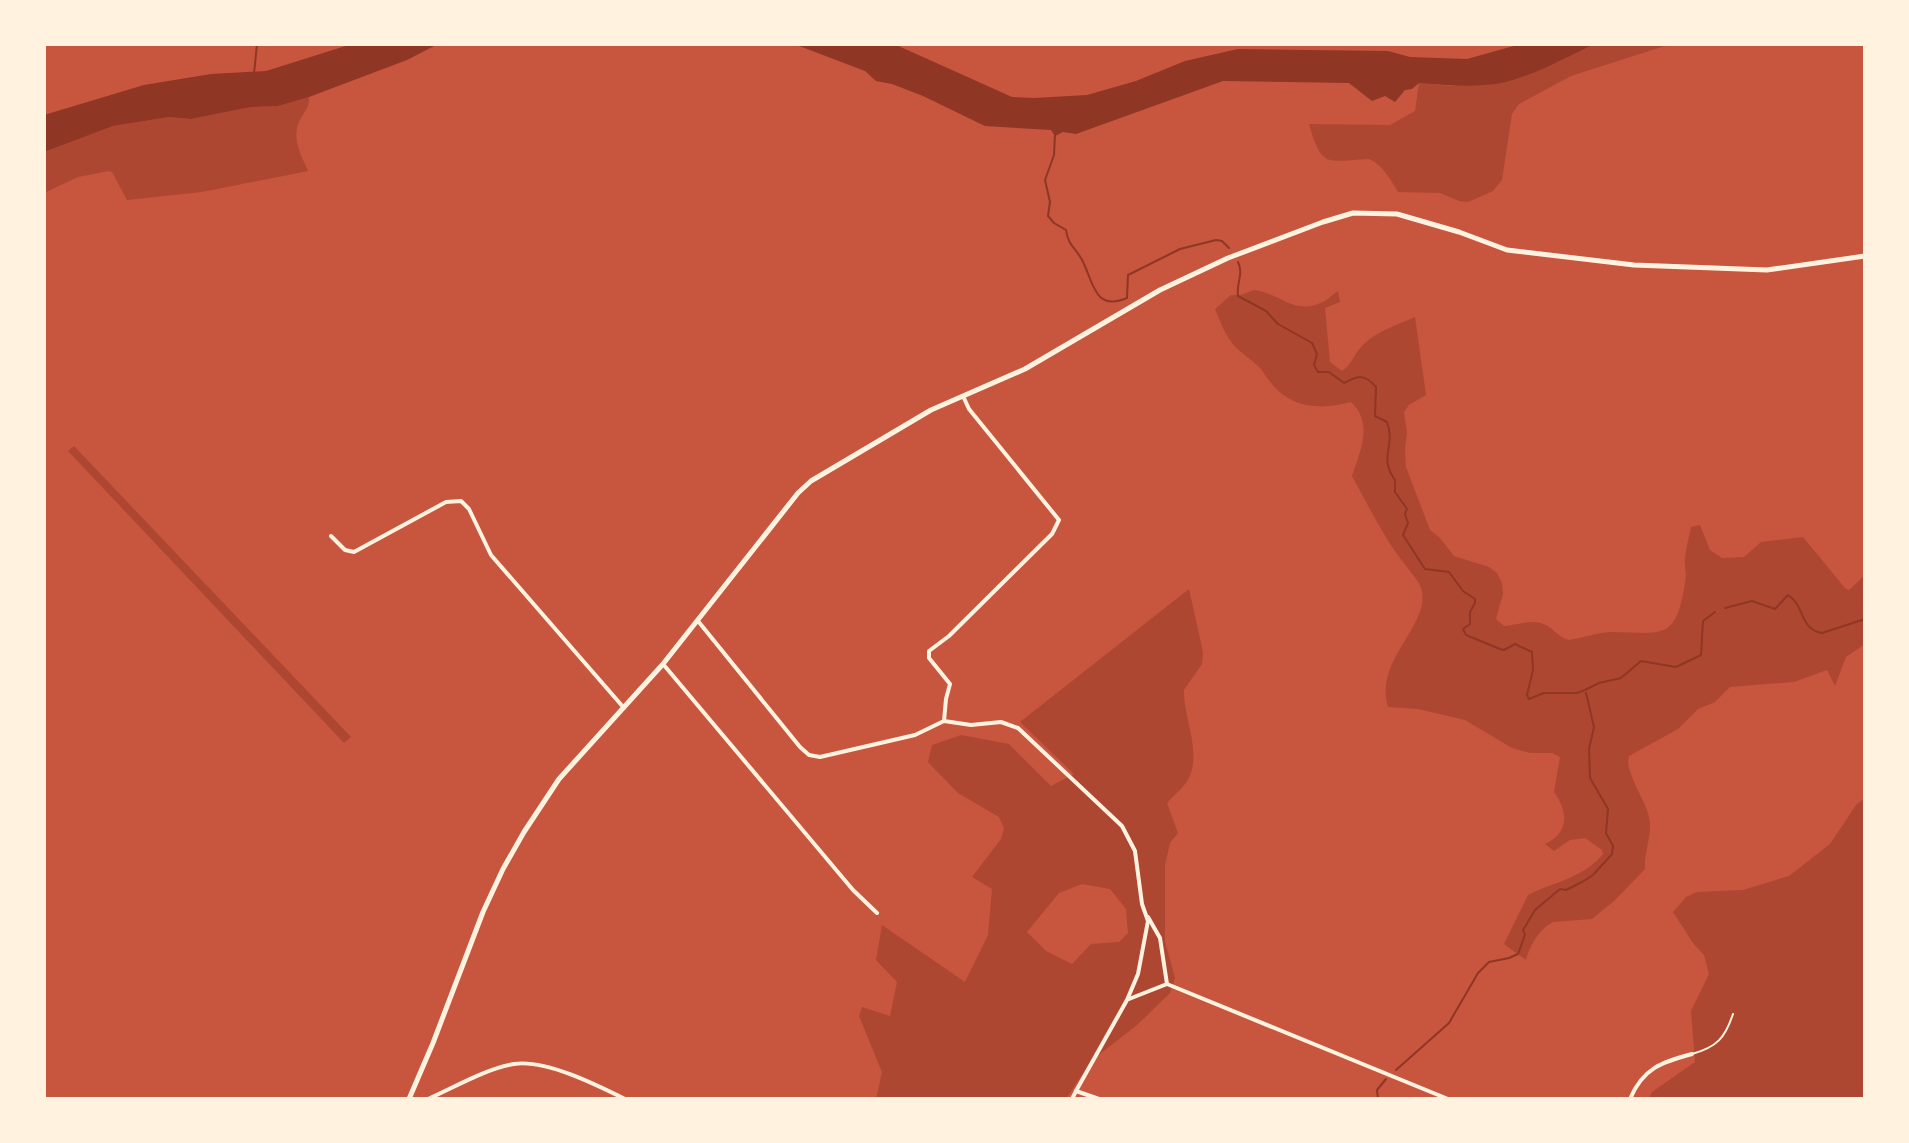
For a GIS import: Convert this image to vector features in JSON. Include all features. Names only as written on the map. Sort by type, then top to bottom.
[{"type":"street","points":[[409,1099],[503,869],[559,779],[663,664],[790,501],[811,481],[917,418],[1025,369],[1126,309],[1197,272],[1353,213],[1397,214],[1507,250],[1634,265],[1767,270],[1865,256]]},
{"type":"street","points":[[944,721],[950,684],[929,658],[929,651],[949,636],[1052,534],[1059,520],[969,409],[963,396]]},
{"type":"street","points":[[331,536],[345,550],[354,552],[446,502],[461,501],[469,509],[491,555],[624,708]]},
{"type":"street","points":[[698,621],[809,755],[820,757],[915,735],[944,721],[971,725],[1001,722],[1013,725],[1112,813],[1122,826],[1135,851],[1142,904],[1160,938],[1167,984]]},
{"type":"street","points":[[663,664],[853,890],[877,913]]},
{"type":"street","points":[[1072,1099],[1127,1000],[1138,974],[1145,943],[1146,915]]},
{"type":"street","points":[[1127,1000],[1167,984],[1448,1099]]},
{"type":"street","points":[[1630,1099],[1643,1075],[1652,1067],[1692,1054]]},
{"type":"street","points":[[428,1099],[501,1067],[519,1063],[541,1065],[625,1099]]},
{"type":"street","points":[[1076,1091],[1099,1099]]},
{"type":"lane","points":[[1692,1054],[1721,1041],[1733,1014]]},
{"type":"shaded area","points":[[352,44],[438,44],[407,60],[278,106],[251,107],[191,119],[169,117],[113,126],[44,152],[44,115],[144,85],[211,74],[266,71]]},
{"type":"shaded area","points":[[794,44],[894,44],[1012,97],[1034,98],[1087,95],[1136,81],[1185,61],[1238,49],[1388,51],[1410,57],[1467,59],[1521,44],[1595,44],[1513,80],[1470,86],[1419,83],[1405,90],[1395,102],[1385,96],[1372,101],[1349,83],[1223,81],[1076,134],[1063,132],[1055,136],[1051,130],[985,126],[923,96],[876,81],[865,71]]},
{"type":"shaded area","points":[[1595,44],[1671,44],[1571,76],[1519,104],[1512,114],[1502,180],[1493,191],[1468,202],[1440,193],[1398,192],[1382,169],[1369,159],[1328,159],[1318,149],[1309,124],[1390,125],[1415,111],[1419,83],[1453,86],[1558,62]]},
{"type":"shaded area","points":[[309,97],[296,133],[308,171],[202,192],[127,200],[109,171],[78,177],[44,193],[44,152],[113,126],[169,117],[191,119],[251,107],[278,106]]},
{"type":"shaded area","points":[[1254,290],[1303,306],[1323,302],[1338,291],[1340,302],[1325,308],[1330,362],[1342,371],[1369,340],[1415,317],[1426,395],[1409,405],[1404,412],[1406,467],[1430,530],[1454,556],[1489,567],[1497,573],[1503,594],[1496,619],[1504,626],[1541,623],[1569,640],[1607,632],[1664,630],[1677,615],[1681,602],[1691,527],[1700,525],[1710,550],[1722,558],[1744,557],[1761,542],[1803,537],[1845,588],[1849,590],[1865,575],[1865,644],[1846,657],[1835,686],[1827,670],[1794,682],[1730,687],[1715,702],[1698,709],[1678,729],[1629,756],[1632,778],[1650,823],[1645,869],[1592,919],[1548,925],[1536,938],[1526,960],[1504,944],[1528,895],[1587,869],[1603,854],[1602,850],[1585,838],[1570,840],[1554,851],[1545,844],[1563,828],[1564,814],[1554,792],[1560,757],[1552,753],[1530,753],[1512,748],[1465,720],[1418,709],[1388,707],[1388,674],[1417,619],[1422,592],[1352,476],[1364,428],[1358,410],[1351,402],[1318,406],[1288,398],[1227,335],[1215,309],[1231,295]]},
{"type":"shaded area","points":[[74,446],[351,737],[344,743],[68,451]]},
{"type":"shaded area","points":[[1189,589],[1203,652],[1202,664],[1184,690],[1193,750],[1191,774],[1167,803],[1178,833],[1170,843],[1165,865],[1165,941],[1175,978],[1170,993],[1137,1025],[1091,1061],[1066,1099],[876,1099],[882,1072],[859,1016],[862,1007],[890,1016],[897,982],[876,960],[882,925],[965,982],[988,935],[992,889],[972,877],[1001,839],[1004,828],[999,817],[958,793],[928,762],[932,745],[961,735],[1009,744],[1051,786],[1074,774],[1020,722]],"holes":[[[1082,884],[1110,889],[1126,909],[1128,933],[1119,942],[1091,944],[1072,964],[1046,951],[1027,932],[1059,893]]]},
{"type":"shaded area","points":[[1865,798],[1865,1099],[1649,1099],[1652,1092],[1695,1062],[1691,1011],[1709,974],[1704,955],[1673,912],[1686,897],[1697,892],[1743,890],[1789,876],[1830,844],[1856,805]]},
{"type":"waterway","points":[[254,74],[257,44]]},
{"type":"waterway","points":[[1055,134],[1054,155],[1045,180],[1050,202],[1048,216],[1066,230],[1102,299],[1117,301],[1127,298],[1128,275],[1180,249],[1216,240],[1229,248]]},
{"type":"waterway","points":[[1238,262],[1238,296],[1312,343],[1317,354],[1314,365],[1318,372],[1329,372],[1344,383],[1357,377],[1364,378],[1376,387],[1375,416],[1387,422],[1390,438],[1388,465],[1395,480],[1395,492],[1407,509],[1408,523],[1403,535],[1425,569],[1449,572],[1463,591],[1475,599],[1470,624],[1463,629],[1466,635],[1500,649],[1515,644],[1532,652],[1529,699],[1544,693],[1577,693],[1621,678],[1641,661],[1676,667],[1701,655],[1703,621],[1715,612]]},
{"type":"waterway","points":[[1725,608],[1752,601],[1775,609],[1788,595],[1809,627],[1815,631],[1822,633],[1865,619]]},
{"type":"waterway","points":[[1396,1070],[1449,1023],[1478,973],[1489,962],[1518,954],[1525,935],[1523,930],[1535,910],[1560,889],[1566,890],[1593,875],[1612,854],[1613,846],[1606,833],[1608,809],[1590,778],[1589,749],[1594,727],[1586,693]]},
{"type":"waterway","points":[[1378,1099],[1377,1090],[1386,1079]]}]
